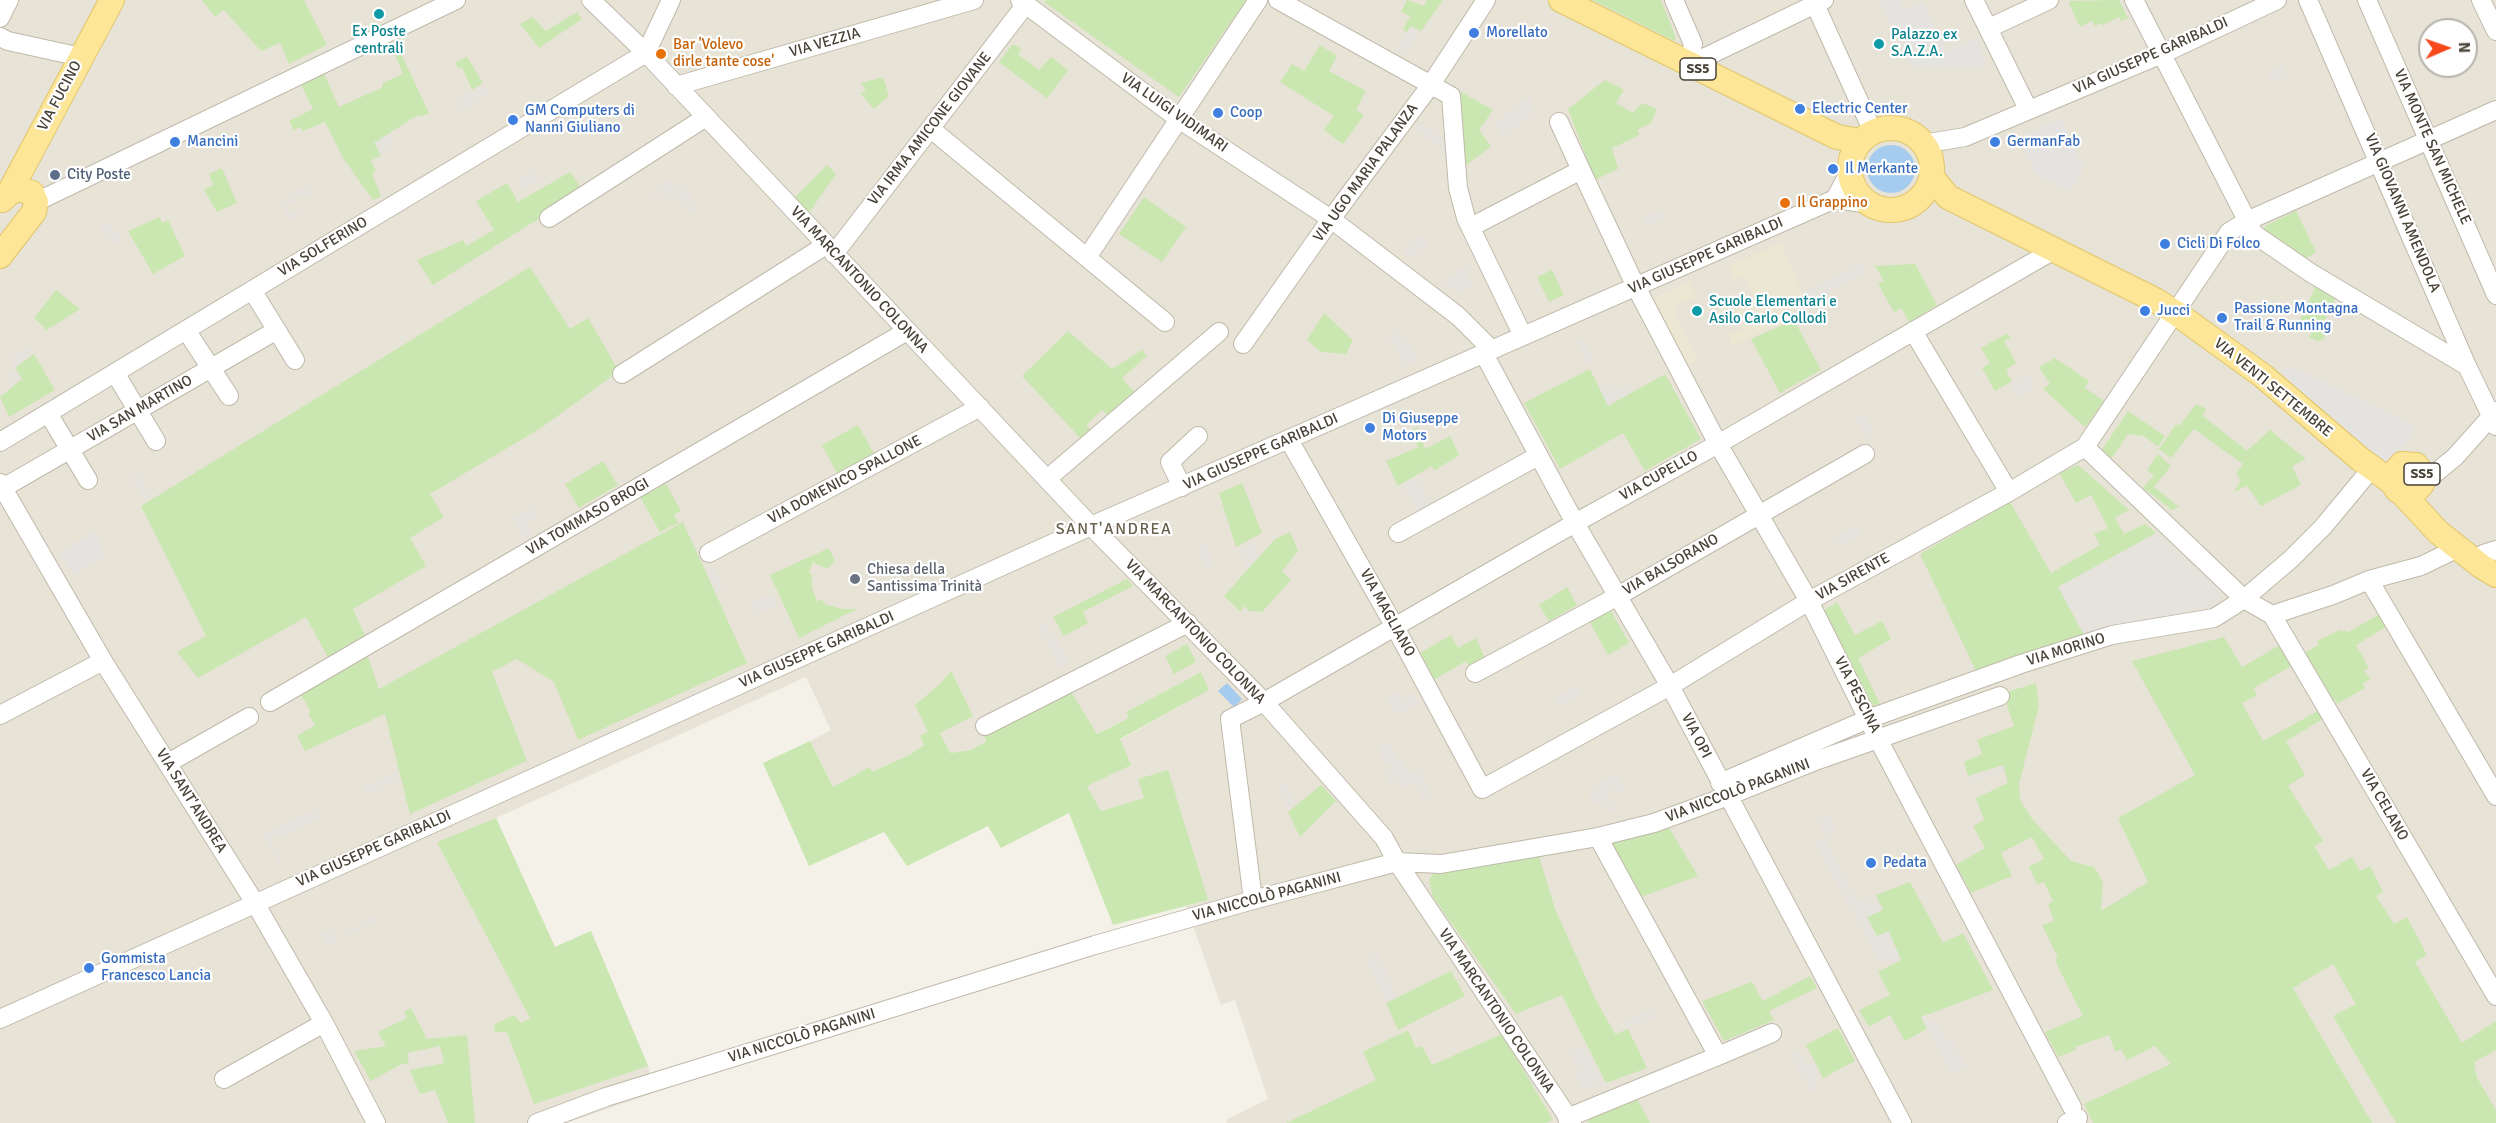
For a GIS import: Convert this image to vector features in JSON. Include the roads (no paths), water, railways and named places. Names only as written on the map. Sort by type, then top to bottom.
[{"type":"main road","name":"VIA FUCINO","points":[[4,197],[112,0]]},
{"type":"main road","name":"SS5","points":[[1561,0],[1859,150],[1887,128],[1900,129],[1913,135],[1923,144],[1929,154],[1931,176]]},
{"type":"main road","points":[[1859,150],[1853,184],[1859,195],[1869,204],[1882,209],[1895,210],[1908,206],[1927,189],[1931,176]]},
{"type":"main road","name":"VIA VENTI SETTEMBRE","points":[[1931,176],[1948,197],[2155,300],[2176,313],[2403,479],[2437,514],[2492,558]]},
{"type":"main road","points":[[0,256],[34,212],[36,202],[34,196],[28,191],[20,189],[4,197]]},
{"type":"main road","points":[[1918,199],[1948,197]]},
{"type":"main road","name":"VIA VENTI SETTEMBRE","points":[[2403,479],[2423,518],[2458,548],[2496,575]]},
{"type":"street","points":[[0,18],[9,0]]},
{"type":"street","points":[[36,202],[456,0]]},
{"type":"street","name":"VIA MARCANTONIO COLONNA","points":[[591,0],[646,53],[1091,526],[1264,702],[1384,838],[1397,862],[1570,1120]]},
{"type":"street","points":[[646,53],[671,0]]},
{"type":"street","name":"VIA VEZZIA","points":[[676,86],[974,0]]},
{"type":"street","points":[[1088,256],[1258,0]]},
{"type":"street","points":[[1278,0],[1451,96],[1458,188],[1466,218],[1523,336]]},
{"type":"street","name":"VIA UGO MARIA PALANZA","points":[[1243,344],[1331,219],[1430,86],[1486,0]]},
{"type":"street","points":[[1674,0],[1693,44],[1689,65]]},
{"type":"street","points":[[1974,0],[2028,109]]},
{"type":"street","points":[[1989,28],[2049,0]]},
{"type":"street","points":[[2134,0],[2254,234],[2312,273],[2467,366]]},
{"type":"street","name":"VIA GIUSEPPE GARIBALDI","points":[[1923,144],[1965,137],[2162,54],[2277,0]]},
{"type":"street","name":"VIA GIOVANNI AMENDOLA","points":[[2308,0],[2467,366],[2495,417]]},
{"type":"street","name":"VIA MONTE SAN MICHELE","points":[[2367,0],[2496,295]]},
{"type":"street","points":[[2481,0],[2496,31]]},
{"type":"street","points":[[1689,65],[1817,1],[1859,150],[1835,199],[1869,204]]},
{"type":"street","name":"VIA LUIGI VIDIMARI","points":[[1023,2],[1180,120],[1331,219],[1458,316],[1488,352]]},
{"type":"street","name":"VIA IRMA AMICONE GIOVANE","points":[[830,250],[931,129],[1023,2]]},
{"type":"street","points":[[0,37],[8,41],[81,57]]},
{"type":"street","name":"VIA SOLFERINO","points":[[0,442],[646,53]]},
{"type":"street","name":"VIA SIRENTE","points":[[1482,789],[1670,686],[1809,601],[2009,492],[2085,447],[2229,232],[2247,221],[2496,110]]},
{"type":"street","points":[[549,218],[706,117]]},
{"type":"street","name":"VIA PESCINA","points":[[1559,122],[1636,286],[1718,444],[1809,601],[2072,1116]]},
{"type":"street","points":[[931,129],[1088,256],[1165,322]]},
{"type":"street","points":[[1472,227],[1581,170]]},
{"type":"street","name":"VIA GIUSEPPE GARIBALDI","points":[[0,1018],[1091,526],[1835,199]]},
{"type":"street","points":[[622,374],[830,250]]},
{"type":"street","name":"VIA CUPELLO","points":[[1253,900],[1230,719],[1264,702],[1575,523],[1718,444],[2054,250]]},
{"type":"street","points":[[252,290],[295,360]]},
{"type":"street","points":[[186,330],[229,396]]},
{"type":"street","name":"VIA SAN MARTINO","points":[[1,486],[69,450],[277,330]]},
{"type":"street","name":"VIA TOMMASO BROGI","points":[[270,702],[907,331]]},
{"type":"street","points":[[1913,331],[2009,492]]},
{"type":"street","points":[[1047,479],[1219,332]]},
{"type":"street","name":"VIA OPI","points":[[1488,352],[1538,456],[1670,686],[1902,1123]]},
{"type":"street","points":[[115,373],[156,441]]},
{"type":"street","name":"VIA DOMENICO SPALLONE","points":[[709,553],[980,407]]},
{"type":"street","points":[[48,413],[88,480]]},
{"type":"street","name":"VIA MORINO","points":[[1724,790],[1868,719],[2021,664],[2112,635],[2214,618],[2244,599],[2315,535],[2403,479],[2448,463],[2495,417]]},
{"type":"street","points":[[1182,487],[1170,462],[1198,436]]},
{"type":"street","name":"VIA MAGLIANO","points":[[1288,440],[1395,627],[1482,789]]},
{"type":"street","points":[[2085,447],[2244,599],[2272,615],[2333,595],[2369,580],[2421,566],[2458,548]]},
{"type":"street","name":"VIA BALSORANO","points":[[1475,673],[1618,596],[1865,454]]},
{"type":"street","points":[[1398,533],[1538,456]]},
{"type":"street","name":"VIA SANT'ANDREA","points":[[1,486],[103,661],[255,903],[324,1023],[376,1123]]},
{"type":"street","points":[[2369,580],[2496,796]]},
{"type":"street","name":"VIA CELANO","points":[[2272,615],[2496,996]]},
{"type":"street","points":[[985,726],[1188,623]]},
{"type":"street","points":[[0,715],[103,661]]},
{"type":"street","name":"VIA NICCOLÒ PAGANINI","points":[[537,1123],[618,1094],[1095,945],[1253,900],[1397,862],[1441,864],[1598,837],[1654,823],[1724,790],[1765,780],[2000,696]]},
{"type":"street","points":[[168,763],[249,717]]},
{"type":"street","points":[[1598,837],[1718,1056]]},
{"type":"street","points":[[224,1079],[324,1023]]},
{"type":"street","points":[[1570,1120],[1772,1033]]},
{"type":"water","points":[[1886,145],[1896,145],[1908,152],[1915,164],[1915,174],[1908,186],[1896,193],[1886,193],[1871,182],[1867,174],[1867,164],[1878,149]]},
{"type":"water","points":[[1227,683],[1242,699],[1234,707],[1218,691]]},
{"type":"place","name":"Ex Poste centrali","points":[[379,14]]},
{"type":"place","name":"Morellato","points":[[1474,33]]},
{"type":"place","name":"Palazzo ex S.A.Z.A.","points":[[1879,44]]},
{"type":"place","name":"Bar 'Volevo dirle tante cose'","points":[[661,54]]},
{"type":"place","name":"Electric Center","points":[[1800,109]]},
{"type":"place","name":"Coop","points":[[1218,113]]},
{"type":"place","name":"GM Computers di Nanni Giuliano","points":[[513,120]]},
{"type":"place","name":"Mancini","points":[[175,142]]},
{"type":"place","name":"GermanFab","points":[[1995,142]]},
{"type":"place","name":"Il Merkante","points":[[1833,169]]},
{"type":"place","name":"City Poste","points":[[55,175]]},
{"type":"place","name":"Il Grappino","points":[[1785,203]]},
{"type":"place","name":"Cicli Di Folco","points":[[2165,244]]},
{"type":"place","name":"Scuole Elementari e Asilo Carlo Collodi","points":[[1697,311]]},
{"type":"place","name":"Jucci","points":[[2145,311]]},
{"type":"place","name":"Passione Montagna Trail & Running","points":[[2222,318]]},
{"type":"place","name":"Di Giuseppe Motors","points":[[1370,428]]},
{"type":"place","name":"Chiesa della Santissima Trinità","points":[[855,579]]},
{"type":"place","name":"Pedata","points":[[1871,863]]},
{"type":"place","name":"Gommista Francesco Lancia","points":[[89,968]]},
{"type":"district","name":"SANT'ANDREA","points":[[1114,530]]}]
